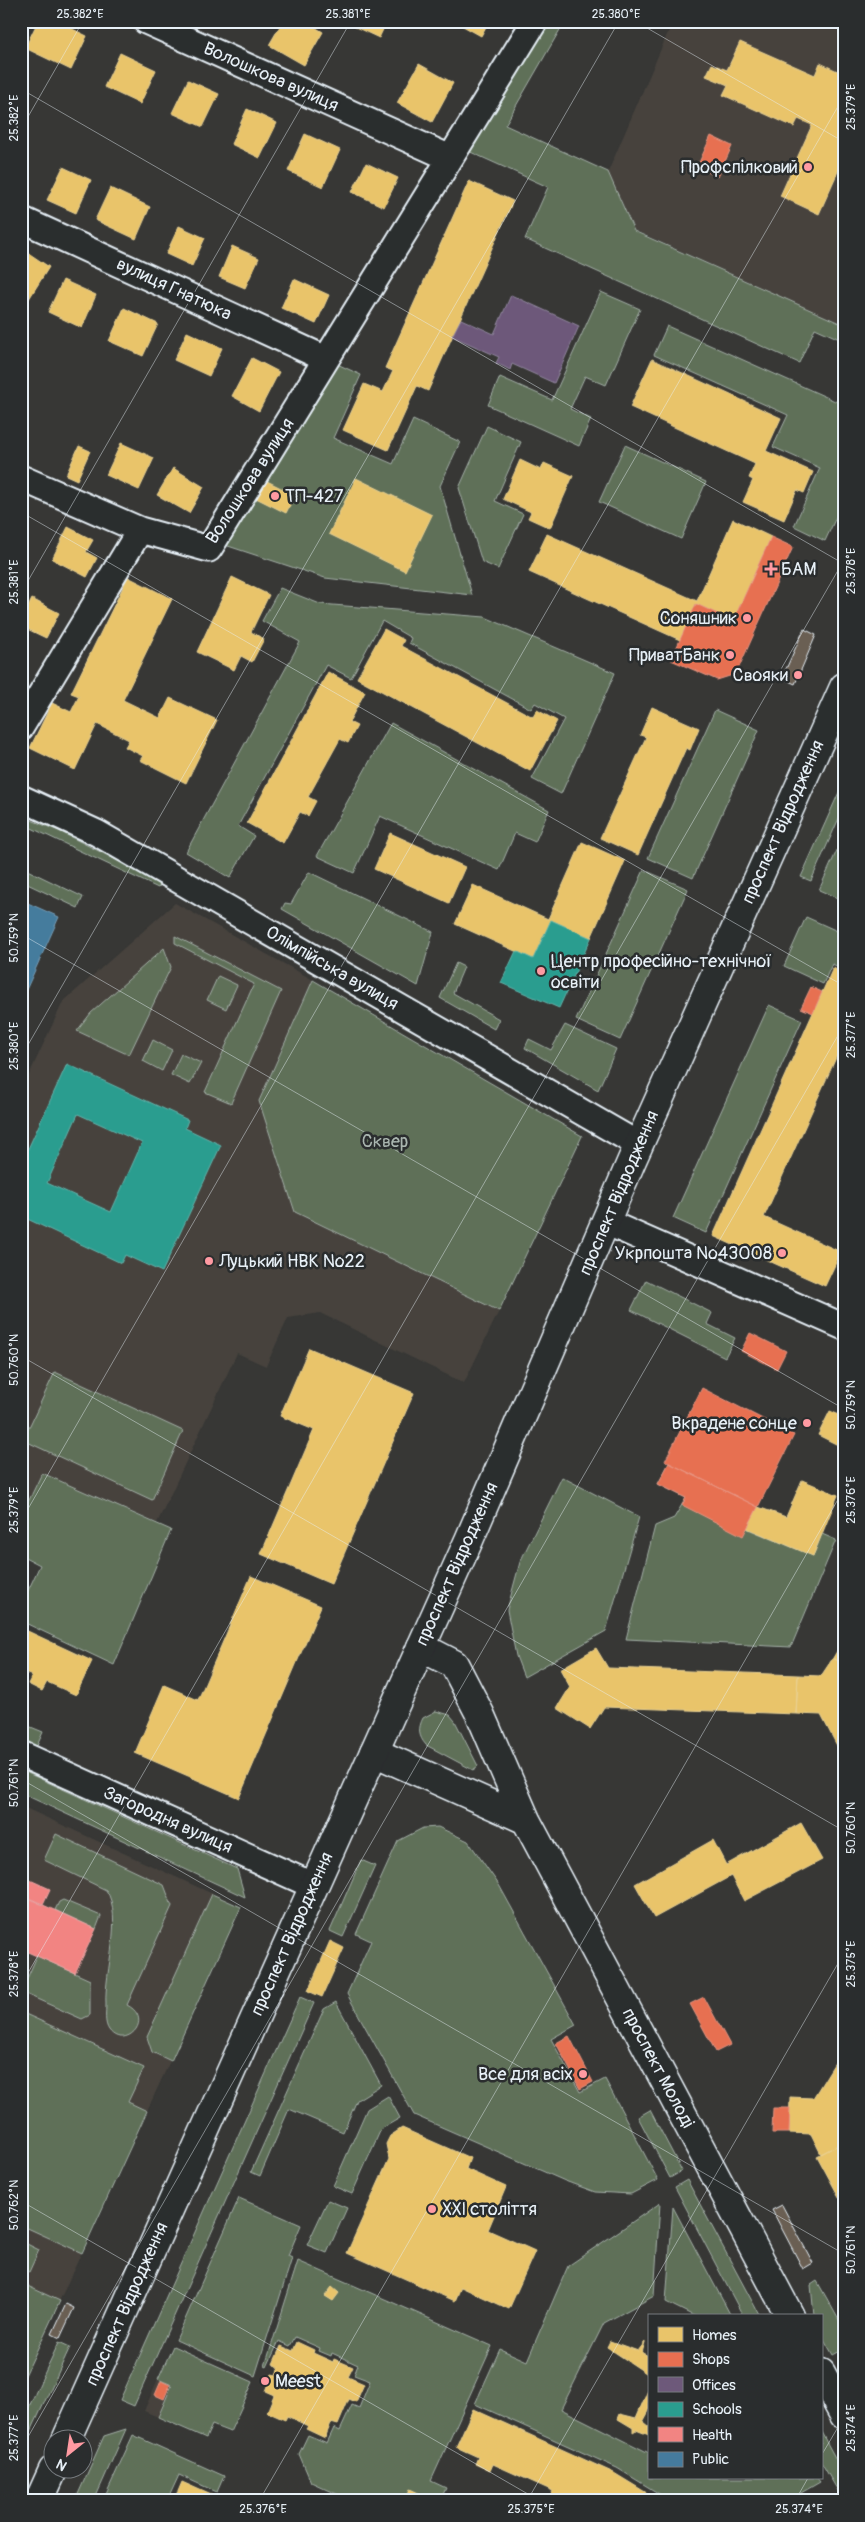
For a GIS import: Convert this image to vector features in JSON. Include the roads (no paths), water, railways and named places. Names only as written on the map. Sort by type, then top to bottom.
[{"type":"main road","name":"проспект Відродження","points":[[70,2430],[421,1647],[638,1145],[844,687]]},
{"type":"main road","name":"проспект Молоді","points":[[421,1647],[454,1664],[480,1714],[526,1820],[789,2314]]},
{"type":"main road","points":[[374,1752],[526,1820]]},
{"type":"main road","points":[[822,2375],[844,2415]]},
{"type":"main road","points":[[39,2501],[48,2480]]},
{"type":"street","name":"Волошкова вулиця","points":[[146,21],[450,158]]},
{"type":"street","name":"Волошкова вулиця","points":[[140,530],[209,549],[535,21]]},
{"type":"street","name":"вулиця Гнатюка","points":[[21,219],[326,359]]},
{"type":"street","points":[[21,478],[140,530],[21,727]]},
{"type":"street","name":"Олімпійська вулиця","points":[[21,798],[97,833],[638,1145]]},
{"type":"street","points":[[606,1222],[844,1328]]},
{"type":"street","name":"Загородня вулиця","points":[[21,1754],[314,1886]]},
{"type":"place","name":"Профспілковий","points":[[808,167]]},
{"type":"place","name":"ТП-427","points":[[275,496]]},
{"type":"place","name":"БАМ","points":[[771,569]]},
{"type":"place","name":"Соняшник","points":[[747,618]]},
{"type":"place","name":"ПриватБанк","points":[[730,655]]},
{"type":"place","name":"Свояки","points":[[798,675]]},
{"type":"place","name":"Центр професійно-технічної освіти","points":[[541,971]]},
{"type":"place","name":"Укрпошта №43008","points":[[782,1253]]},
{"type":"place","name":"Луцький НВК №22","points":[[209,1261]]},
{"type":"place","name":"Вкрадене сонце","points":[[807,1423]]},
{"type":"place","name":"Все для всіх","points":[[583,2074]]},
{"type":"place","name":"ХХІ століття","points":[[432,2209]]},
{"type":"place","name":"Meest","points":[[265,2381]]},
{"type":"park label","name":"Сквер","points":[[385,1141]]}]
